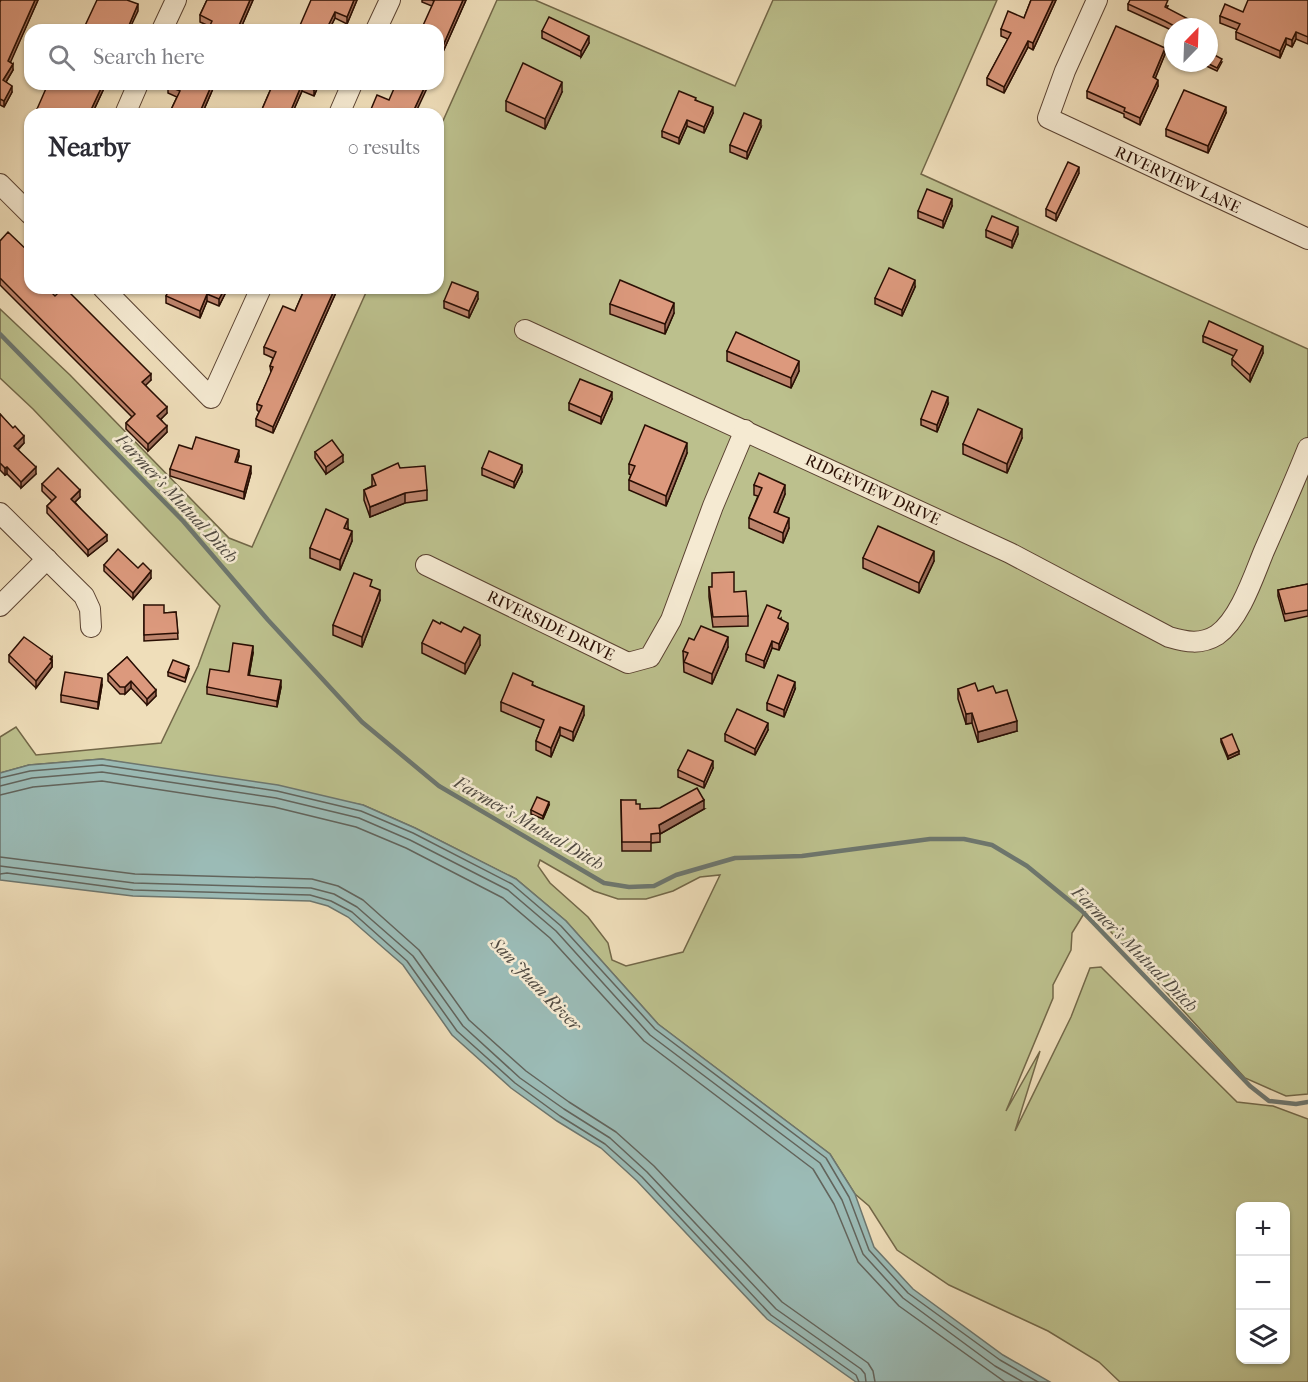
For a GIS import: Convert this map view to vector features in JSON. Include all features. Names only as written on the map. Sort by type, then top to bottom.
[{"type":"street","points":[[165,24],[176,0]]},
{"type":"street","points":[[379,24],[390,0]]},
{"type":"street","name":"RIVERVIEW LANE","points":[[1097,0],[1065,71],[1048,118],[1308,239]]},
{"type":"street","points":[[127,108],[135,90]]},
{"type":"street","points":[[342,108],[349,90]]},
{"type":"street","points":[[0,184],[24,208]]},
{"type":"street","points":[[109,294],[211,398],[258,294]]},
{"type":"street","name":"RIDGEVIEW DRIVE","points":[[525,330],[1010,553],[1169,637],[1187,643],[1203,641],[1218,634],[1230,622],[1244,598],[1308,448]]},
{"type":"street","name":"RIVERSIDE DRIVE","points":[[426,565],[628,663],[650,657],[671,620],[713,506],[745,430]]},
{"type":"street","points":[[0,513],[84,596],[90,609],[92,627]]},
{"type":"street","points":[[0,606],[47,559]]},
{"type":"green space","points":[[497,0],[535,0],[735,86],[773,0],[997,0],[921,174],[1308,349],[1308,1094],[1286,1096],[1245,1078],[1088,907],[1072,933],[1071,950],[1053,985],[1053,998],[1006,1111],[1040,1051],[1015,1131],[1071,1017],[1090,968],[1101,967],[1237,1102],[1273,1106],[1308,1119],[1308,1382],[1120,1382],[1099,1362],[1048,1331],[949,1285],[897,1250],[869,1206],[855,1194],[830,1154],[658,1024],[566,921],[516,879],[415,828],[363,805],[102,759],[29,765],[0,773],[0,737],[16,727],[36,755],[161,743],[198,666],[220,606],[33,409],[0,378],[0,309],[70,375],[229,538],[252,547],[365,294],[444,294],[444,119]],"holes":[[[540,860],[594,891],[618,899],[646,899],[673,891],[700,877],[720,875],[683,952],[626,966],[612,960],[608,943],[588,917],[550,883],[538,866]]]},
{"type":"water","name":"San Juan River","points":[[102,759],[278,785],[363,805],[415,828],[516,879],[566,921],[658,1024],[830,1154],[855,1194],[874,1247],[913,1289],[1003,1355],[1050,1382],[856,1382],[767,1319],[637,1181],[601,1148],[557,1121],[511,1088],[452,1035],[403,965],[348,917],[328,906],[310,901],[133,896],[0,880],[0,773],[29,765]]},
{"type":"building","points":[[1,0],[35,0],[8,61],[13,64],[3,80],[12,86],[4,101],[0,99]]},
{"type":"building","points":[[97,0],[127,0],[138,4],[130,24],[86,24]]},
{"type":"building","points":[[207,0],[250,0],[240,24],[211,24],[212,21],[200,15]]},
{"type":"building","points":[[311,0],[354,0],[347,17],[335,12],[329,24],[301,24]]},
{"type":"building","points":[[432,0],[463,0],[444,43],[444,24],[424,24],[434,1]]},
{"type":"building","points":[[1031,0],[1053,0],[1033,43],[1028,41],[1004,87],[987,78],[1011,33],[1001,29],[1008,11],[1024,18]]},
{"type":"building","points":[[1130,0],[1168,0],[1165,7],[1186,18],[1164,18],[1164,21],[1128,4]]},
{"type":"building","points":[[1248,0],[1308,0],[1308,37],[1296,32],[1292,40],[1286,38],[1280,51],[1236,32],[1240,24],[1220,16],[1225,4],[1243,12]]},
{"type":"building","points":[[549,17],[589,36],[581,51],[542,31]]},
{"type":"building","points":[[1116,26],[1164,48],[1153,77],[1158,80],[1140,118],[1124,111],[1125,108],[1087,91]]},
{"type":"building","points":[[523,63],[562,82],[545,119],[506,101]]},
{"type":"building","points":[[45,90],[100,90],[92,108],[37,108]]},
{"type":"building","points":[[178,90],[209,90],[202,108],[172,108],[180,91]]},
{"type":"building","points":[[270,90],[299,90],[292,108],[263,108]]},
{"type":"building","points":[[393,90],[423,90],[415,108],[372,108],[377,95],[389,100]]},
{"type":"building","points":[[1184,90],[1226,107],[1208,146],[1166,129]]},
{"type":"building","points":[[679,91],[713,107],[704,127],[687,120],[679,138],[662,131]]},
{"type":"building","points":[[744,113],[761,120],[747,152],[730,145]]},
{"type":"building","points":[[1068,162],[1079,167],[1056,214],[1046,209]]},
{"type":"building","points":[[927,189],[952,199],[943,221],[918,211]]},
{"type":"building","points":[[992,216],[1018,227],[1012,241],[986,230]]},
{"type":"building","points":[[8,232],[24,247],[24,294],[53,294],[55,296],[71,294],[151,374],[142,382],[167,407],[157,416],[167,426],[148,444],[126,423],[135,414],[0,278],[0,241]]},
{"type":"building","points":[[889,268],[915,280],[902,310],[875,298]]},
{"type":"building","points":[[620,280],[674,303],[665,324],[610,304]]},
{"type":"building","points":[[452,282],[478,292],[469,311],[444,301]]},
{"type":"building","points":[[167,294],[207,294],[200,311],[166,296]]},
{"type":"building","points":[[207,294],[222,294],[219,299]]},
{"type":"building","points":[[302,294],[332,294],[273,427],[256,419],[262,406],[257,404],[273,367],[270,366],[276,352],[264,347],[283,306],[295,311]]},
{"type":"building","points":[[1209,321],[1263,346],[1250,375],[1232,359],[1237,350],[1203,336]]},
{"type":"building","points":[[736,332],[799,361],[791,378],[727,351]]},
{"type":"building","points":[[580,379],[612,392],[601,417],[569,403]]},
{"type":"building","points":[[932,391],[948,397],[937,425],[921,419]]},
{"type":"building","points":[[978,409],[1022,429],[1007,464],[963,444]]},
{"type":"building","points":[[0,414],[24,436],[14,446],[36,467],[21,482],[0,463]]},
{"type":"building","points":[[645,425],[687,443],[666,496],[629,480],[635,466],[629,464]]},
{"type":"building","points":[[196,437],[239,450],[235,462],[251,466],[244,492],[170,469],[179,445],[192,449]]},
{"type":"building","points":[[332,440],[343,455],[326,467],[315,452]]},
{"type":"building","points":[[489,451],[522,465],[514,482],[482,468]]},
{"type":"building","points":[[398,463],[400,468],[425,466],[427,490],[405,493],[370,507],[364,490],[376,485],[372,475]]},
{"type":"building","points":[[58,468],[80,490],[71,499],[107,535],[88,550],[47,506],[56,497],[42,484]]},
{"type":"building","points":[[759,473],[785,485],[774,512],[789,518],[783,533],[749,518],[762,488],[754,485]]},
{"type":"building","points":[[326,509],[348,519],[344,528],[352,531],[340,560],[310,548]]},
{"type":"building","points":[[878,526],[934,551],[919,583],[863,558]]},
{"type":"building","points":[[118,549],[138,568],[143,563],[151,571],[133,593],[104,565]]},
{"type":"building","points":[[734,572],[734,592],[746,591],[748,616],[713,617],[709,587],[712,587],[712,573]]},
{"type":"building","points":[[354,573],[372,580],[370,586],[380,590],[362,637],[333,625]]},
{"type":"building","points":[[1308,584],[1308,610],[1285,614],[1278,590]]},
{"type":"building","points":[[144,605],[164,605],[164,613],[176,612],[178,633],[144,635]]},
{"type":"building","points":[[767,605],[781,611],[778,618],[788,623],[779,644],[772,641],[764,661],[746,654]]},
{"type":"building","points":[[433,620],[461,632],[464,627],[480,635],[465,664],[422,643]]},
{"type":"building","points":[[701,626],[728,637],[712,674],[684,662],[688,653],[683,651],[689,638],[694,640]]},
{"type":"building","points":[[24,637],[52,657],[50,659],[52,661],[36,681],[9,655]]},
{"type":"building","points":[[233,643],[253,646],[248,675],[281,680],[277,701],[207,687],[210,669],[229,672]]},
{"type":"building","points":[[127,657],[156,690],[147,699],[131,681],[125,687],[120,687],[108,674]]},
{"type":"building","points":[[173,660],[189,666],[185,678],[168,672]]},
{"type":"building","points":[[65,672],[102,678],[98,702],[61,695]]},
{"type":"building","points":[[513,673],[533,682],[532,685],[584,706],[573,732],[560,727],[551,748],[536,741],[544,720],[501,702]]},
{"type":"building","points":[[778,675],[795,682],[784,710],[767,703]]},
{"type":"building","points":[[975,683],[978,691],[993,686],[996,693],[1007,690],[1017,721],[978,732],[972,713],[966,714],[958,689]]},
{"type":"building","points":[[737,709],[768,723],[755,749],[725,734]]},
{"type":"building","points":[[1232,734],[1239,751],[1228,756],[1221,739]]},
{"type":"building","points":[[688,750],[713,761],[704,782],[678,770]]},
{"type":"building","points":[[697,788],[704,800],[659,825],[660,833],[651,834],[651,842],[622,842],[621,800],[636,800],[636,804],[640,804],[640,809],[660,808]]},
{"type":"building","points":[[537,797],[549,802],[543,816],[531,810]]},
{"type":"waterway","name":"Farmer's Mutual Ditch","points":[[0,334],[183,521],[268,620],[362,722],[439,786],[604,883],[629,887],[654,886],[676,875],[735,858],[802,856],[930,839],[964,839],[992,845],[1027,866],[1082,911],[1250,1086],[1269,1101],[1296,1104],[1308,1102]]}]
